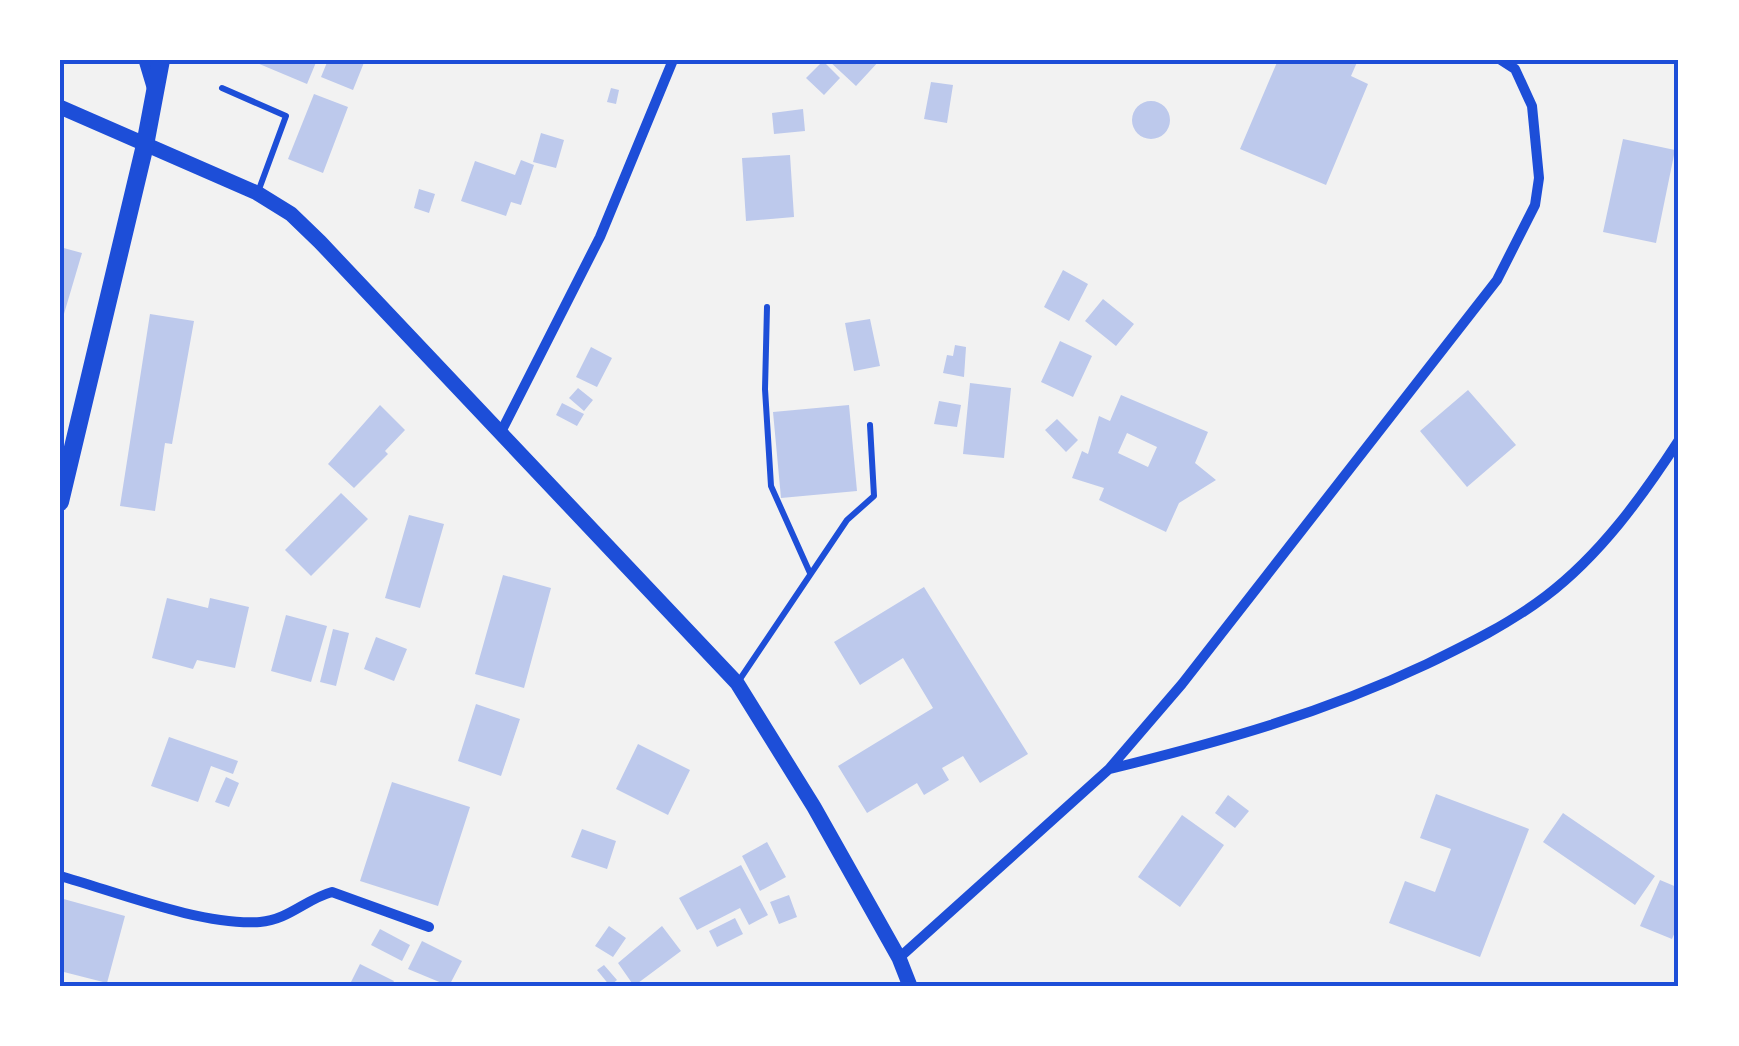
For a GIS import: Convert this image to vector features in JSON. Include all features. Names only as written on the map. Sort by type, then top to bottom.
[{"type":"main road","points":[[61,494],[145,145],[161,60]]},
{"type":"street","points":[[146,60],[156,92]]},
{"type":"street","points":[[500,434],[600,237],[672,60]]},
{"type":"street","points":[[898,958],[1108,770],[1182,684],[1497,280],[1535,204],[1539,178],[1532,106],[1515,69],[1501,60]]},
{"type":"street","points":[[60,107],[257,193],[290,214],[320,242],[738,682],[814,807],[910,986]]},
{"type":"street","points":[[1108,770],[1266,729],[1394,679],[1482,638],[1547,595],[1601,544],[1651,483],[1679,440]]},
{"type":"street","points":[[60,876],[194,914],[260,922],[286,916],[332,892],[429,927]]},
{"type":"lane","points":[[222,88],[286,116],[257,193]]},
{"type":"lane","points":[[767,307],[765,388],[771,486],[810,574]]},
{"type":"lane","points":[[738,682],[847,520],[874,496],[870,425]]},
{"type":"building","points":[[250,60],[317,60],[307,84]]},
{"type":"building","points":[[328,60],[365,60],[353,90],[321,77]]},
{"type":"building","points":[[828,60],[880,60],[856,86]]},
{"type":"building","points":[[1278,60],[1358,60],[1351,76],[1368,84],[1326,185],[1240,149]]},
{"type":"building","points":[[823,61],[840,78],[824,95],[806,78]]},
{"type":"building","points":[[931,82],[953,85],[947,123],[924,119]]},
{"type":"building","points":[[611,88],[619,90],[616,104],[607,102]]},
{"type":"building","points":[[314,94],[348,107],[323,173],[288,159]]},
{"type":"building","points":[[1151,101],[1165,106],[1170,120],[1165,134],[1151,139],[1137,134],[1132,120],[1137,106]]},
{"type":"building","points":[[803,109],[805,131],[774,134],[772,113]]},
{"type":"building","points":[[541,133],[564,140],[556,168],[533,162]]},
{"type":"building","points":[[1623,139],[1675,150],[1656,243],[1603,232]]},
{"type":"building","points":[[790,155],[794,217],[746,221],[742,158]]},
{"type":"building","points":[[521,160],[534,165],[521,205],[511,202],[506,216],[461,201],[475,161],[515,175]]},
{"type":"building","points":[[419,189],[435,194],[429,213],[414,208]]},
{"type":"building","points":[[60,247],[82,253],[61,324],[60,324]]},
{"type":"building","points":[[1063,270],[1088,284],[1069,321],[1044,307]]},
{"type":"building","points":[[1103,299],[1134,324],[1116,346],[1085,321]]},
{"type":"building","points":[[150,314],[194,321],[172,444],[165,443],[155,511],[120,506]]},
{"type":"building","points":[[870,319],[880,366],[854,371],[845,323]]},
{"type":"building","points":[[1060,341],[1092,356],[1073,397],[1041,382]]},
{"type":"building","points":[[955,345],[966,347],[964,377],[943,373],[947,355],[953,356]]},
{"type":"building","points":[[591,347],[612,358],[597,387],[576,377]]},
{"type":"building","points":[[970,383],[1011,388],[1004,458],[963,454]]},
{"type":"building","points":[[578,388],[593,400],[584,411],[569,398]]},
{"type":"building","points":[[1468,390],[1516,445],[1467,487],[1420,431]]},
{"type":"building","points":[[1121,395],[1208,432],[1195,463],[1216,480],[1179,503],[1166,532],[1099,500],[1104,488],[1072,478],[1082,451],[1088,454],[1099,416],[1110,421]],"holes":[[[1127,433],[1157,447],[1148,467],[1118,453]]]},
{"type":"building","points":[[939,401],[961,405],[957,427],[934,424]]},
{"type":"building","points":[[562,403],[584,414],[577,426],[556,415]]},
{"type":"building","points":[[380,405],[405,430],[385,451],[388,454],[354,488],[328,464]]},
{"type":"building","points":[[849,405],[857,491],[781,498],[773,412]]},
{"type":"building","points":[[1057,419],[1078,440],[1066,452],[1045,430]]},
{"type":"building","points":[[341,493],[368,519],[311,576],[285,550]]},
{"type":"building","points":[[409,515],[444,524],[420,608],[385,598]]},
{"type":"building","points":[[503,575],[551,588],[524,688],[475,674]]},
{"type":"building","points":[[924,587],[1028,754],[980,783],[963,756],[942,768],[949,780],[924,795],[917,783],[867,813],[838,766],[933,708],[903,658],[860,685],[834,642]]},
{"type":"building","points":[[167,598],[208,608],[210,598],[249,607],[235,668],[197,660],[193,669],[152,658]]},
{"type":"building","points":[[286,615],[327,626],[311,682],[271,671]]},
{"type":"building","points":[[333,629],[349,633],[336,686],[320,682]]},
{"type":"building","points":[[376,637],[407,649],[394,681],[364,669]]},
{"type":"building","points":[[476,704],[520,719],[501,776],[458,761]]},
{"type":"building","points":[[169,737],[238,761],[233,774],[211,766],[198,802],[151,786]]},
{"type":"building","points":[[638,744],[690,770],[668,815],[616,789]]},
{"type":"building","points":[[226,777],[239,783],[229,807],[215,802]]},
{"type":"building","points":[[392,782],[470,807],[438,906],[360,881]]},
{"type":"building","points":[[1436,794],[1529,829],[1480,957],[1389,923],[1405,881],[1435,892],[1451,849],[1420,838]]},
{"type":"building","points":[[1228,795],[1249,811],[1235,828],[1215,813]]},
{"type":"building","points":[[1563,813],[1655,876],[1635,905],[1543,842]]},
{"type":"building","points":[[1182,815],[1224,845],[1180,907],[1138,877]]},
{"type":"building","points":[[582,829],[616,841],[607,869],[571,857]]},
{"type":"building","points":[[767,842],[786,877],[760,891],[742,856]]},
{"type":"building","points":[[741,865],[768,915],[749,925],[740,908],[697,930],[679,898]]},
{"type":"building","points":[[1660,880],[1679,888],[1679,923],[1672,939],[1640,926]]},
{"type":"building","points":[[789,895],[797,917],[779,924],[770,902]]},
{"type":"building","points":[[60,898],[125,916],[107,983],[60,971]]},
{"type":"building","points":[[735,918],[743,934],[717,947],[709,931]]},
{"type":"building","points":[[609,926],[626,938],[613,957],[595,946]]},
{"type":"building","points":[[662,926],[681,951],[634,986],[618,963]]},
{"type":"building","points":[[380,929],[410,945],[402,961],[371,945]]},
{"type":"building","points":[[422,941],[462,961],[449,986],[408,969]]},
{"type":"building","points":[[360,964],[394,981],[391,986],[349,986]]},
{"type":"building","points":[[604,965],[617,980],[610,986],[597,970]]}]
